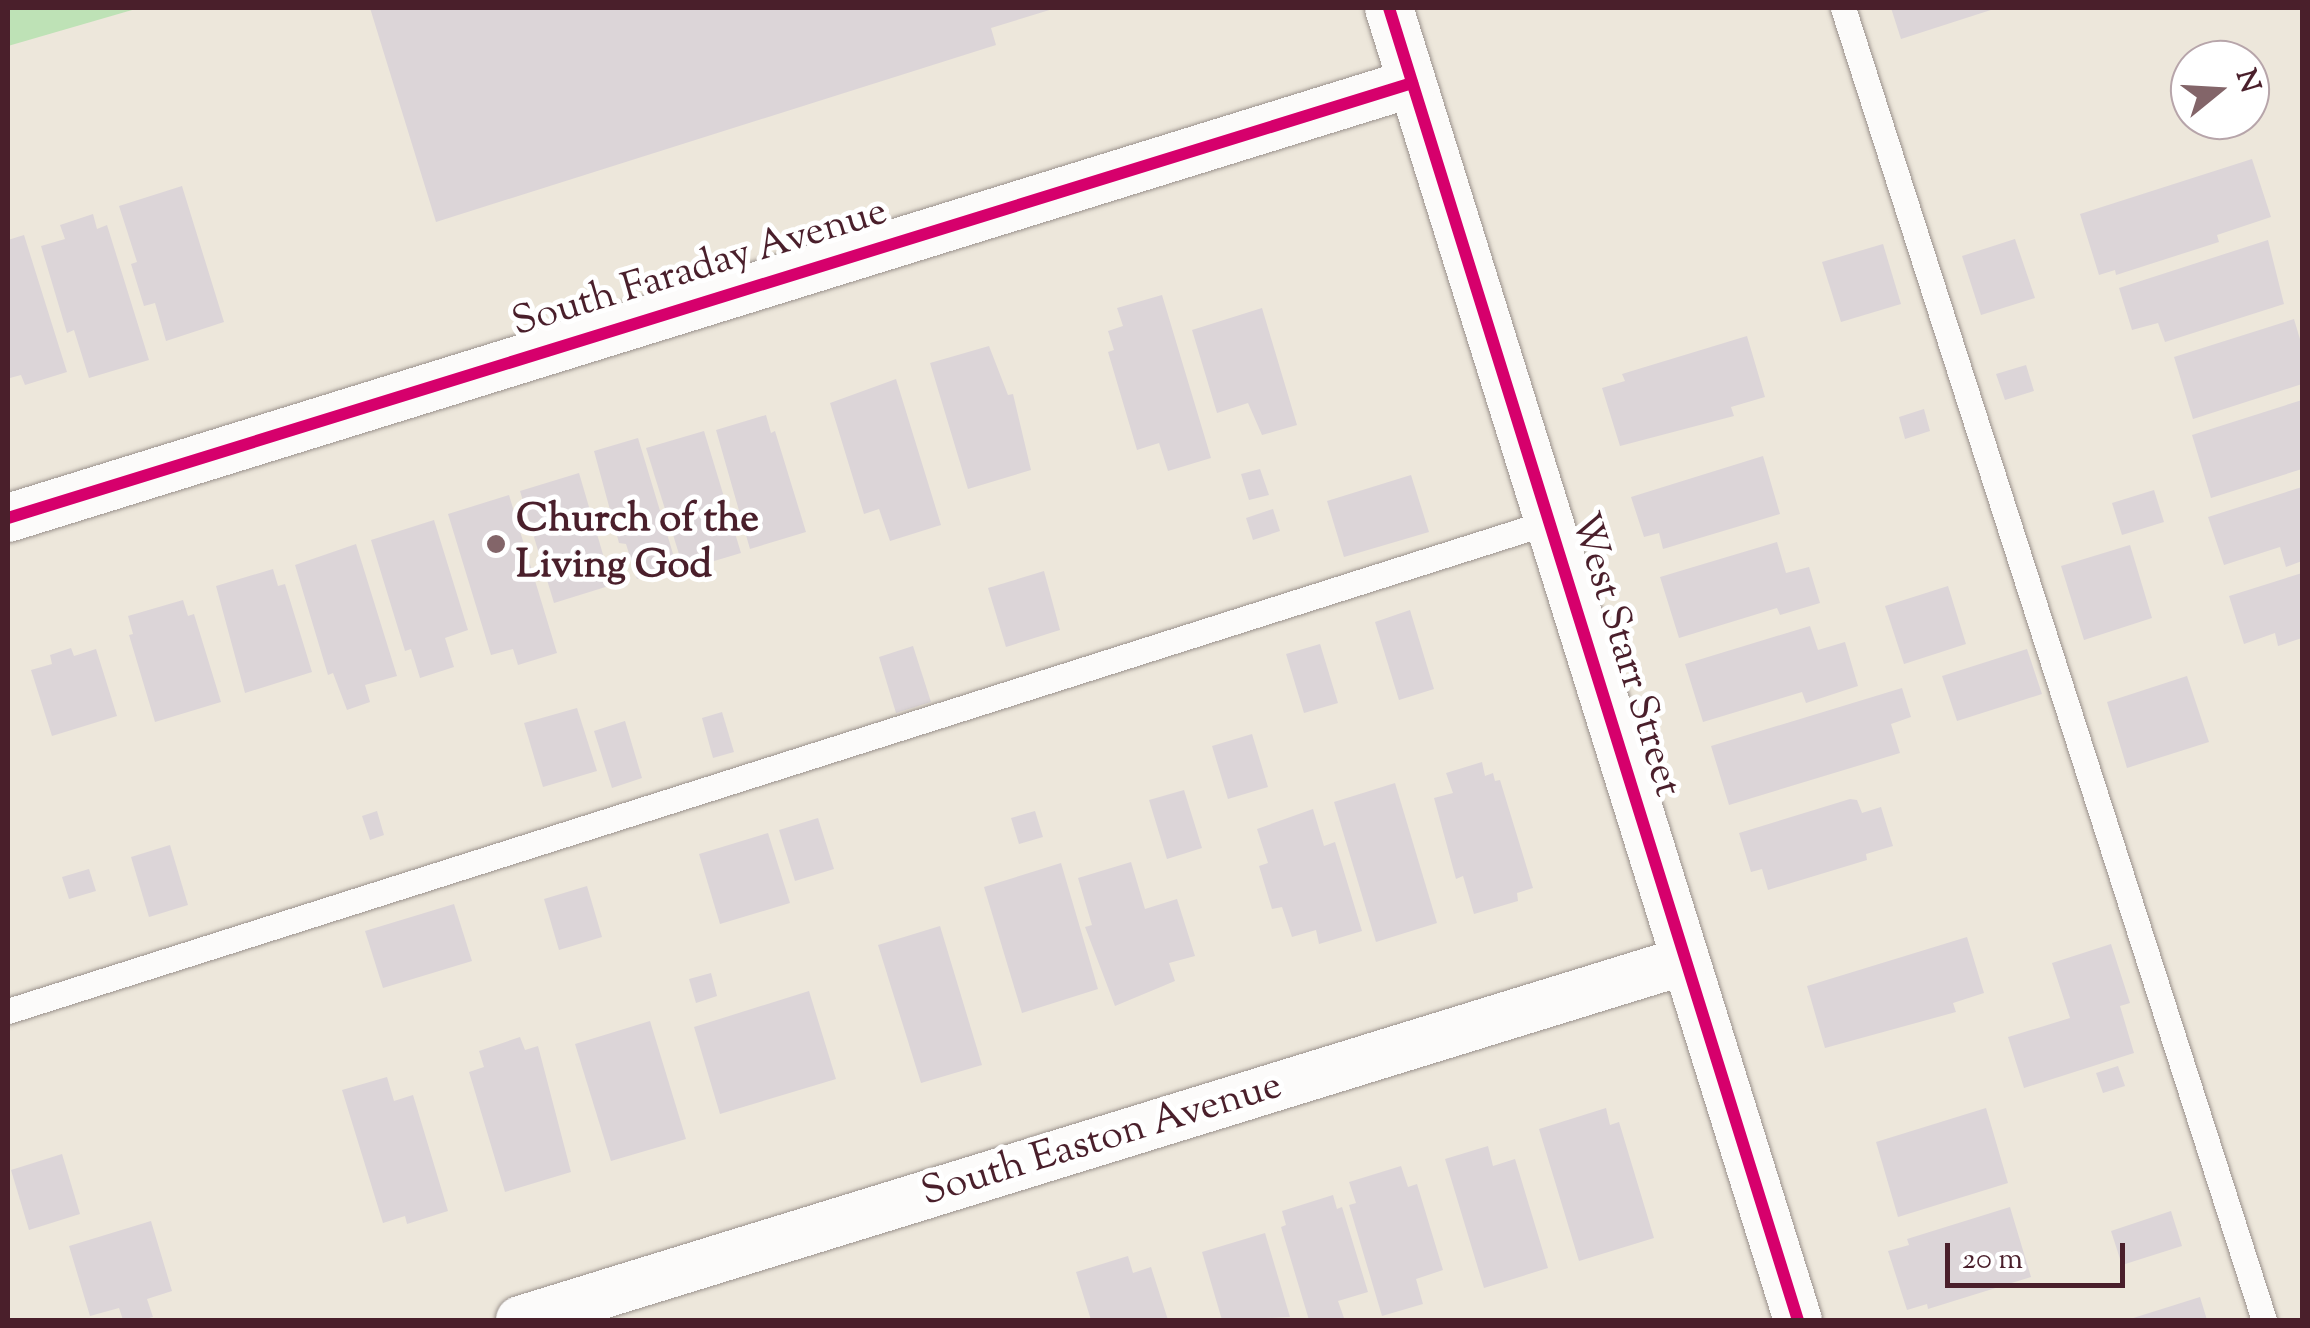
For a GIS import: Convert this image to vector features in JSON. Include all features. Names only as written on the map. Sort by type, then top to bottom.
[{"type":"street","name":"West Starr Street","points":[[1389,8],[1798,1320]]},
{"type":"street","name":"South Faraday Avenue","points":[[8,518],[1412,83]]},
{"type":"street","name":"South Easton Avenue","points":[[520,1320],[1684,962]]},
{"type":"lane","points":[[1844,8],[2264,1320]]},
{"type":"lane","points":[[8,1011],[1549,522]]},
{"type":"green space","points":[[8,8],[139,8],[8,46]]},
{"type":"building","points":[[370,8],[1056,8],[991,28],[996,45],[436,222]]},
{"type":"building","points":[[1891,8],[1997,8],[1901,39]]},
{"type":"building","points":[[2252,159],[2271,217],[2217,235],[2219,242],[2116,275],[2115,270],[2099,275],[2080,214]]},
{"type":"building","points":[[182,186],[224,322],[166,341],[155,303],[144,306],[131,264],[137,262],[119,206]]},
{"type":"building","points":[[93,214],[97,229],[107,225],[149,360],[89,378],[74,330],[67,333],[41,246],[65,239],[60,225]]},
{"type":"building","points":[[24,235],[67,372],[25,385],[21,375],[10,378],[8,370],[8,240]]},
{"type":"building","points":[[2015,239],[2035,298],[1981,315],[1962,256]]},
{"type":"building","points":[[2268,240],[2284,304],[2165,342],[2158,323],[2132,330],[2119,288]]},
{"type":"building","points":[[1883,244],[1901,304],[1841,322],[1822,262]]},
{"type":"building","points":[[1162,295],[1211,458],[1168,471],[1159,443],[1137,450],[1108,352],[1114,350],[1108,331],[1123,326],[1117,308]]},
{"type":"building","points":[[1262,308],[1297,425],[1262,435],[1248,403],[1217,413],[1192,330]]},
{"type":"building","points":[[2294,319],[2302,346],[2302,384],[2193,419],[2174,357]]},
{"type":"building","points":[[1747,336],[1765,397],[1731,407],[1734,416],[1620,446],[1602,388],[1625,381],[1622,374]]},
{"type":"building","points":[[989,346],[1008,395],[1013,394],[1031,470],[968,489],[930,363]]},
{"type":"building","points":[[2026,365],[2034,391],[2005,400],[1996,374]]},
{"type":"building","points":[[896,379],[941,525],[890,541],[879,509],[864,514],[830,403]]},
{"type":"building","points":[[2302,400],[2302,469],[2211,498],[2192,435]]},
{"type":"building","points":[[1924,409],[1930,431],[1905,439],[1899,417]]},
{"type":"building","points":[[766,415],[771,433],[775,431],[806,532],[750,549],[716,430]]},
{"type":"building","points":[[704,431],[741,553],[684,570],[646,448]]},
{"type":"building","points":[[638,438],[677,567],[637,579],[626,544],[619,543],[594,451]]},
{"type":"building","points":[[1763,456],[1780,514],[1663,549],[1659,533],[1644,537],[1631,497]]},
{"type":"building","points":[[1260,469],[1269,495],[1249,500],[1241,474]]},
{"type":"building","points":[[579,473],[612,585],[554,603],[520,491]]},
{"type":"building","points":[[1411,475],[1429,532],[1344,557],[1327,501]]},
{"type":"building","points":[[2302,487],[2302,561],[2286,567],[2280,547],[2224,565],[2208,517]]},
{"type":"building","points":[[2154,490],[2164,522],[2122,535],[2112,503]]},
{"type":"building","points":[[509,495],[557,653],[518,665],[513,649],[491,655],[448,514]]},
{"type":"building","points":[[1273,509],[1280,531],[1253,540],[1246,518]]},
{"type":"building","points":[[434,520],[468,630],[445,638],[454,667],[420,678],[411,649],[405,651],[371,540]]},
{"type":"building","points":[[1777,542],[1786,573],[1809,567],[1820,603],[1780,615],[1777,608],[1679,638],[1660,577]]},
{"type":"building","points":[[356,544],[397,676],[365,685],[370,702],[347,710],[333,673],[328,675],[295,565]]},
{"type":"building","points":[[2130,545],[2152,618],[2084,640],[2061,566]]},
{"type":"building","points":[[273,569],[278,586],[285,584],[312,672],[245,693],[216,586]]},
{"type":"building","points":[[1044,571],[1060,630],[1006,647],[988,588]]},
{"type":"building","points":[[2302,573],[2302,638],[2278,646],[2275,633],[2244,644],[2229,596]]},
{"type":"building","points":[[1948,586],[1966,644],[1904,664],[1885,606]]},
{"type":"building","points":[[183,600],[188,616],[194,614],[221,702],[155,722],[129,635],[133,634],[128,616]]},
{"type":"building","points":[[1410,610],[1434,689],[1399,700],[1375,622]]},
{"type":"building","points":[[1810,626],[1818,650],[1845,642],[1858,686],[1806,703],[1802,692],[1703,722],[1685,664]]},
{"type":"building","points":[[1320,644],[1338,703],[1304,713],[1286,654]]},
{"type":"building","points":[[913,646],[931,702],[896,713],[879,657]]},
{"type":"building","points":[[71,648],[74,656],[96,649],[117,716],[52,736],[31,670],[52,664],[50,655]]},
{"type":"building","points":[[2027,649],[2042,694],[1957,721],[1942,676]]},
{"type":"building","points":[[2187,676],[2209,742],[2127,768],[2107,702]]},
{"type":"building","points":[[1902,688],[1911,717],[1891,724],[1900,753],[1729,805],[1711,746]]},
{"type":"building","points":[[577,708],[597,771],[543,787],[524,723]]},
{"type":"building","points":[[722,712],[734,752],[713,758],[702,718]]},
{"type":"building","points":[[625,721],[642,778],[612,788],[594,731]]},
{"type":"building","points":[[1252,734],[1268,787],[1228,799],[1212,746]]},
{"type":"building","points":[[1482,762],[1485,776],[1493,773],[1495,781],[1500,780],[1533,888],[1517,893],[1518,901],[1474,914],[1463,876],[1456,879],[1434,798],[1453,793],[1446,773]]},
{"type":"building","points":[[1395,783],[1437,923],[1376,942],[1334,802]]},
{"type":"building","points":[[1184,790],[1202,848],[1167,859],[1149,800]]},
{"type":"building","points":[[1857,800],[1862,813],[1881,807],[1893,846],[1866,854],[1867,860],[1768,890],[1762,869],[1751,872],[1739,833]]},
{"type":"building","points":[[1313,809],[1324,846],[1335,842],[1362,931],[1319,944],[1316,930],[1292,937],[1282,907],[1272,909],[1259,866],[1268,863],[1257,829]]},
{"type":"building","points":[[377,811],[384,835],[370,840],[362,816]]},
{"type":"building","points":[[1035,811],[1043,837],[1019,844],[1011,818]]},
{"type":"building","points":[[818,818],[834,869],[795,881],[779,830]]},
{"type":"building","points":[[768,833],[790,903],[720,924],[699,854]]},
{"type":"building","points":[[170,845],[188,905],[149,917],[131,857]]},
{"type":"building","points":[[1131,862],[1145,909],[1177,899],[1195,956],[1169,963],[1175,981],[1115,1006],[1085,927],[1092,925],[1078,878]]},
{"type":"building","points":[[1061,863],[1098,989],[1022,1013],[984,887]]},
{"type":"building","points":[[89,869],[96,891],[69,899],[62,877]]},
{"type":"building","points":[[587,886],[602,937],[559,950],[544,899]]},
{"type":"building","points":[[454,904],[472,961],[383,988],[365,931]]},
{"type":"building","points":[[940,926],[982,1065],[921,1083],[878,945]]},
{"type":"building","points":[[1967,937],[1984,993],[1953,1003],[1956,1012],[1825,1048],[1807,986]]},
{"type":"building","points":[[2111,944],[2130,1003],[2120,1006],[2134,1053],[2024,1088],[2008,1037],[2070,1018],[2052,963]]},
{"type":"building","points":[[711,973],[717,996],[696,1003],[689,979]]},
{"type":"building","points":[[809,991],[836,1079],[720,1114],[694,1027]]},
{"type":"building","points":[[650,1021],[686,1139],[611,1161],[575,1044]]},
{"type":"building","points":[[520,1037],[525,1050],[538,1046],[571,1172],[505,1192],[469,1072],[484,1067],[479,1051]]},
{"type":"building","points":[[2118,1066],[2125,1086],[2103,1093],[2096,1073]]},
{"type":"building","points":[[387,1077],[394,1101],[413,1095],[448,1211],[407,1224],[405,1216],[383,1223],[342,1090]]},
{"type":"building","points":[[1606,1108],[1610,1125],[1619,1122],[1654,1238],[1579,1261],[1539,1129]]},
{"type":"building","points":[[1986,1108],[2008,1183],[1898,1217],[1876,1142]]},
{"type":"building","points":[[1488,1146],[1493,1166],[1515,1159],[1548,1268],[1484,1288],[1445,1159]]},
{"type":"building","points":[[62,1154],[80,1214],[29,1230],[11,1170]]},
{"type":"building","points":[[1401,1166],[1408,1187],[1417,1184],[1443,1270],[1416,1279],[1423,1304],[1382,1316],[1349,1205],[1356,1203],[1349,1182]]},
{"type":"building","points":[[1333,1195],[1337,1209],[1342,1207],[1368,1292],[1338,1301],[1344,1318],[1309,1320],[1281,1227],[1286,1225],[1282,1211]]},
{"type":"building","points":[[2010,1207],[2031,1277],[1928,1309],[1927,1304],[1907,1310],[1888,1251],[1909,1245],[1907,1239]]},
{"type":"building","points":[[2171,1211],[2182,1246],[2122,1265],[2111,1231]]},
{"type":"building","points":[[151,1221],[172,1291],[147,1299],[153,1317],[123,1320],[119,1308],[90,1316],[69,1246]]},
{"type":"building","points":[[1265,1233],[1290,1317],[1222,1320],[1202,1252]]},
{"type":"building","points":[[1128,1256],[1133,1273],[1151,1267],[1168,1320],[1091,1320],[1076,1272]]},
{"type":"building","points":[[2200,1297],[2207,1320],[2127,1320]]},
{"type":"cycle path","points":[[1389,8],[1798,1320]]},
{"type":"cycle path","points":[[8,518],[1412,83]]},
{"type":"place","name":"Church of the Living God","points":[[496,544]]}]
